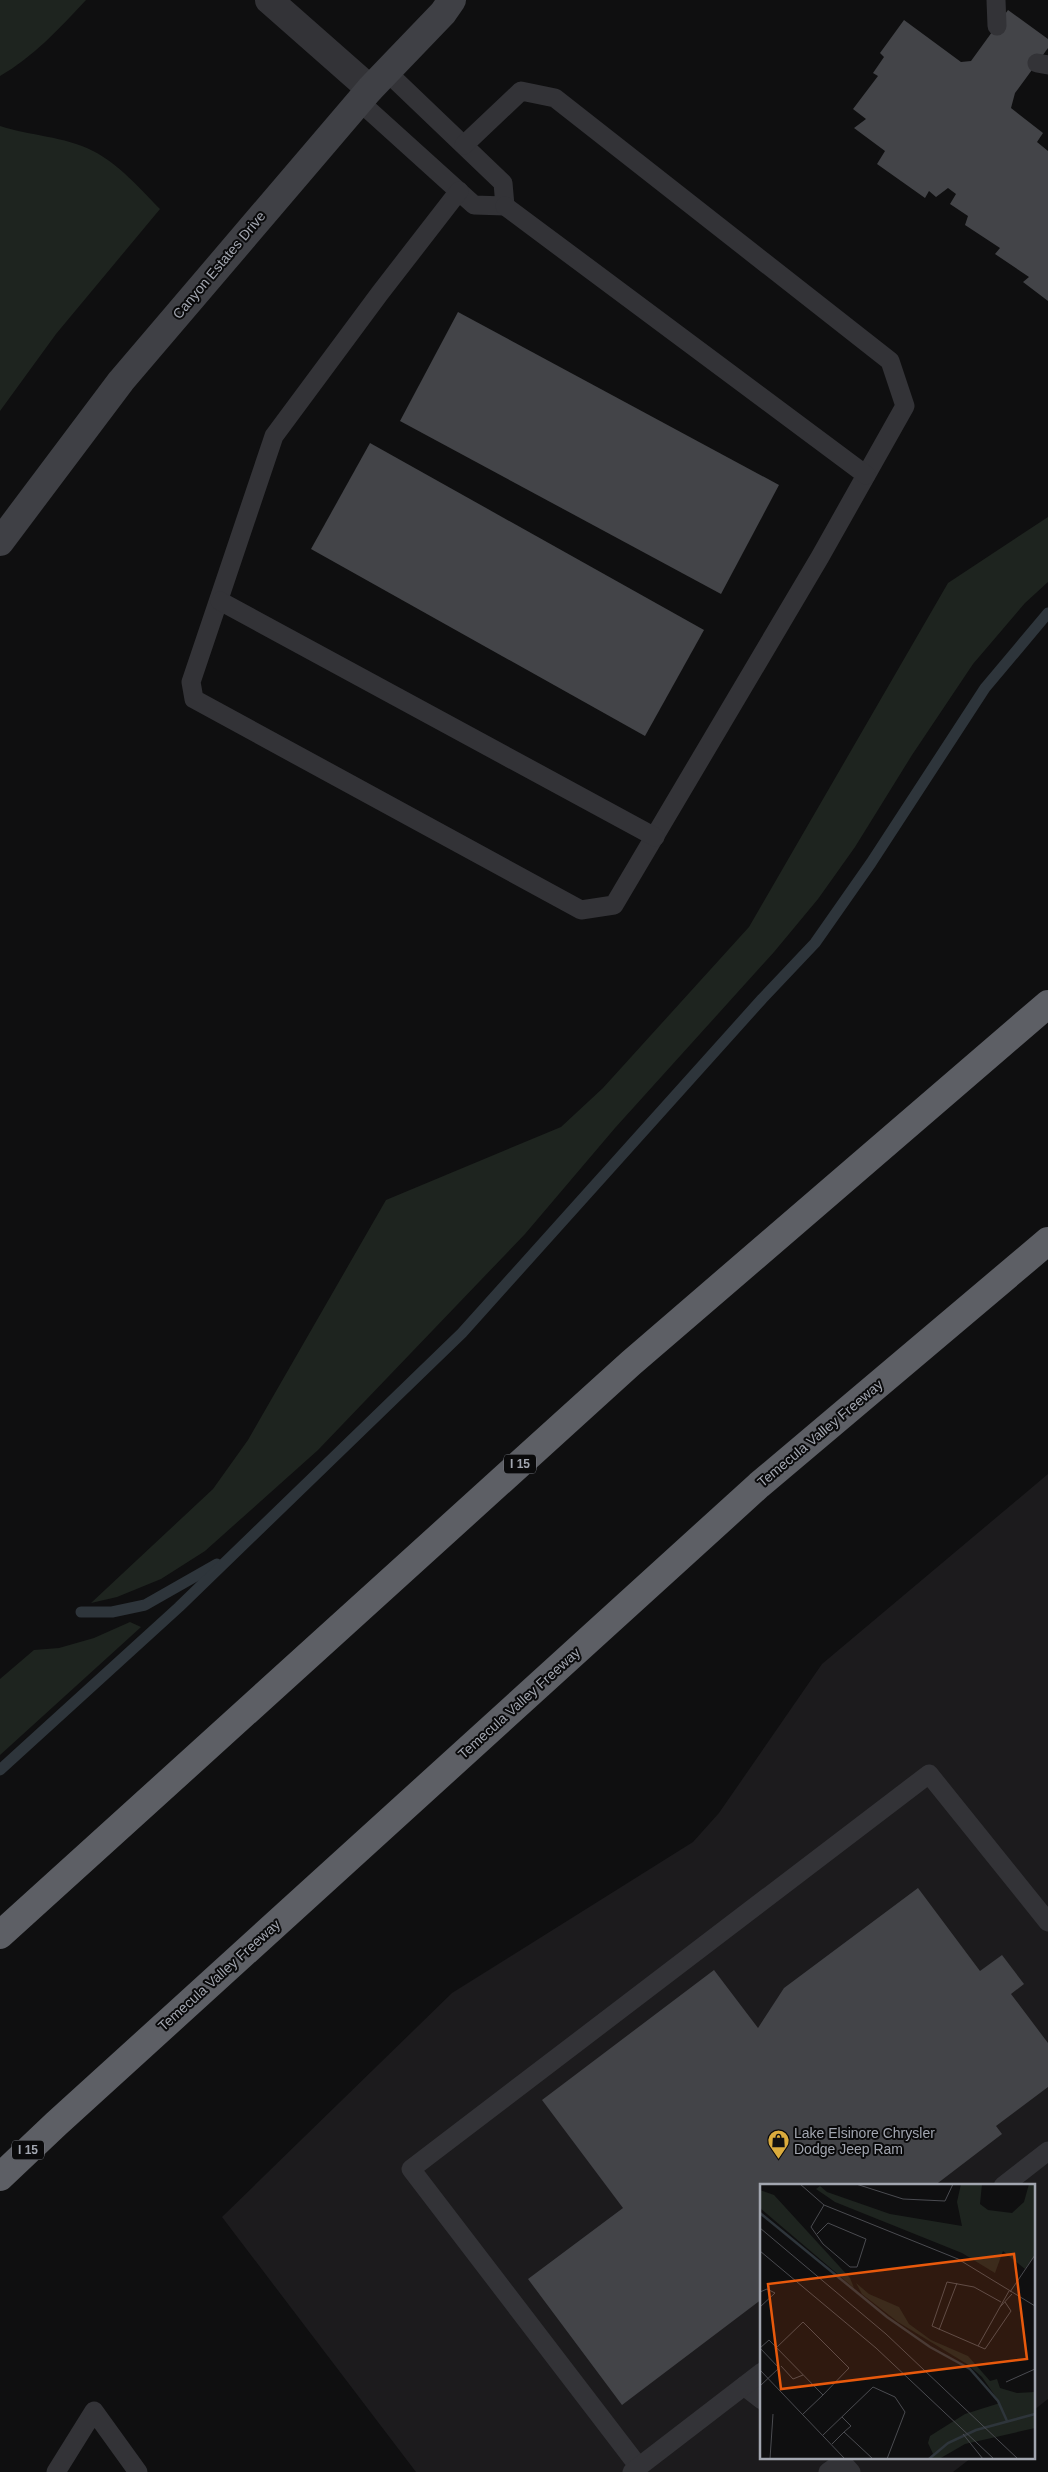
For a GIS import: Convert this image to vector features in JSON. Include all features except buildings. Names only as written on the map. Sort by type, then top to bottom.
[{"type":"highway","name":"I 15","points":[[0,1935],[631,1363],[1048,1004]]},
{"type":"highway","name":"Temecula Valley Freeway","points":[[0,2177],[70,2110],[759,1485],[1048,1241]]},
{"type":"street","points":[[269,0],[372,87]]},
{"type":"street","name":"Canyon Estates Drive","points":[[0,542],[121,381],[372,87],[443,13],[452,0]]},
{"type":"lane","points":[[996,0],[996,26]]},
{"type":"lane","points":[[372,87],[464,145],[503,183],[505,206]]},
{"type":"lane","points":[[372,87],[459,191],[474,205],[505,206],[866,475]]},
{"type":"lane","points":[[459,191],[380,293],[274,436],[220,601],[191,682],[194,699],[581,910],[614,905],[820,557],[905,406],[890,361],[555,98],[521,91],[464,145]]},
{"type":"lane","points":[[220,601],[654,837]]},
{"type":"lane","points":[[760,2374],[635,2469],[411,2169],[929,1774],[1048,1922]]},
{"type":"lane","points":[[1006,2184],[1048,2151]]},
{"type":"lane","points":[[744,2386],[760,2398]]},
{"type":"lane","points":[[56,2472],[94,2411],[138,2472]]},
{"type":"shaded area","points":[[0,0],[86,0],[35,51],[0,76]]},
{"type":"shaded area","points":[[0,126],[70,142],[103,156],[137,185],[160,209],[56,334],[0,411]]},
{"type":"shaded area","points":[[1048,517],[1048,582],[1025,603],[973,664],[912,755],[855,847],[818,899],[774,952],[615,1128],[525,1234],[318,1450],[205,1551],[161,1579],[117,1597],[91,1603],[213,1489],[248,1440],[386,1200],[561,1127],[603,1088],[749,927],[948,583]]},
{"type":"shaded area","points":[[1048,1474],[1048,2399],[1036,2408],[1036,2184],[760,2184],[760,2460],[968,2460],[953,2472],[416,2472],[222,2217],[452,1993],[693,1842],[719,1813],[822,1664]]},
{"type":"shaded area","points":[[130,1622],[141,1627],[0,1755],[0,1679],[34,1650],[59,1648],[94,1638]]},
{"type":"waterway","points":[[0,1770],[179,1607],[462,1333],[762,999],[815,943],[871,863],[985,688],[1048,613]]},
{"type":"waterway","points":[[81,1612],[112,1612],[145,1605],[217,1564]]},
{"type":"place","name":"Lake Elsinore Chrysler Dodge Jeep Ram","points":[[778,2160]]}]
